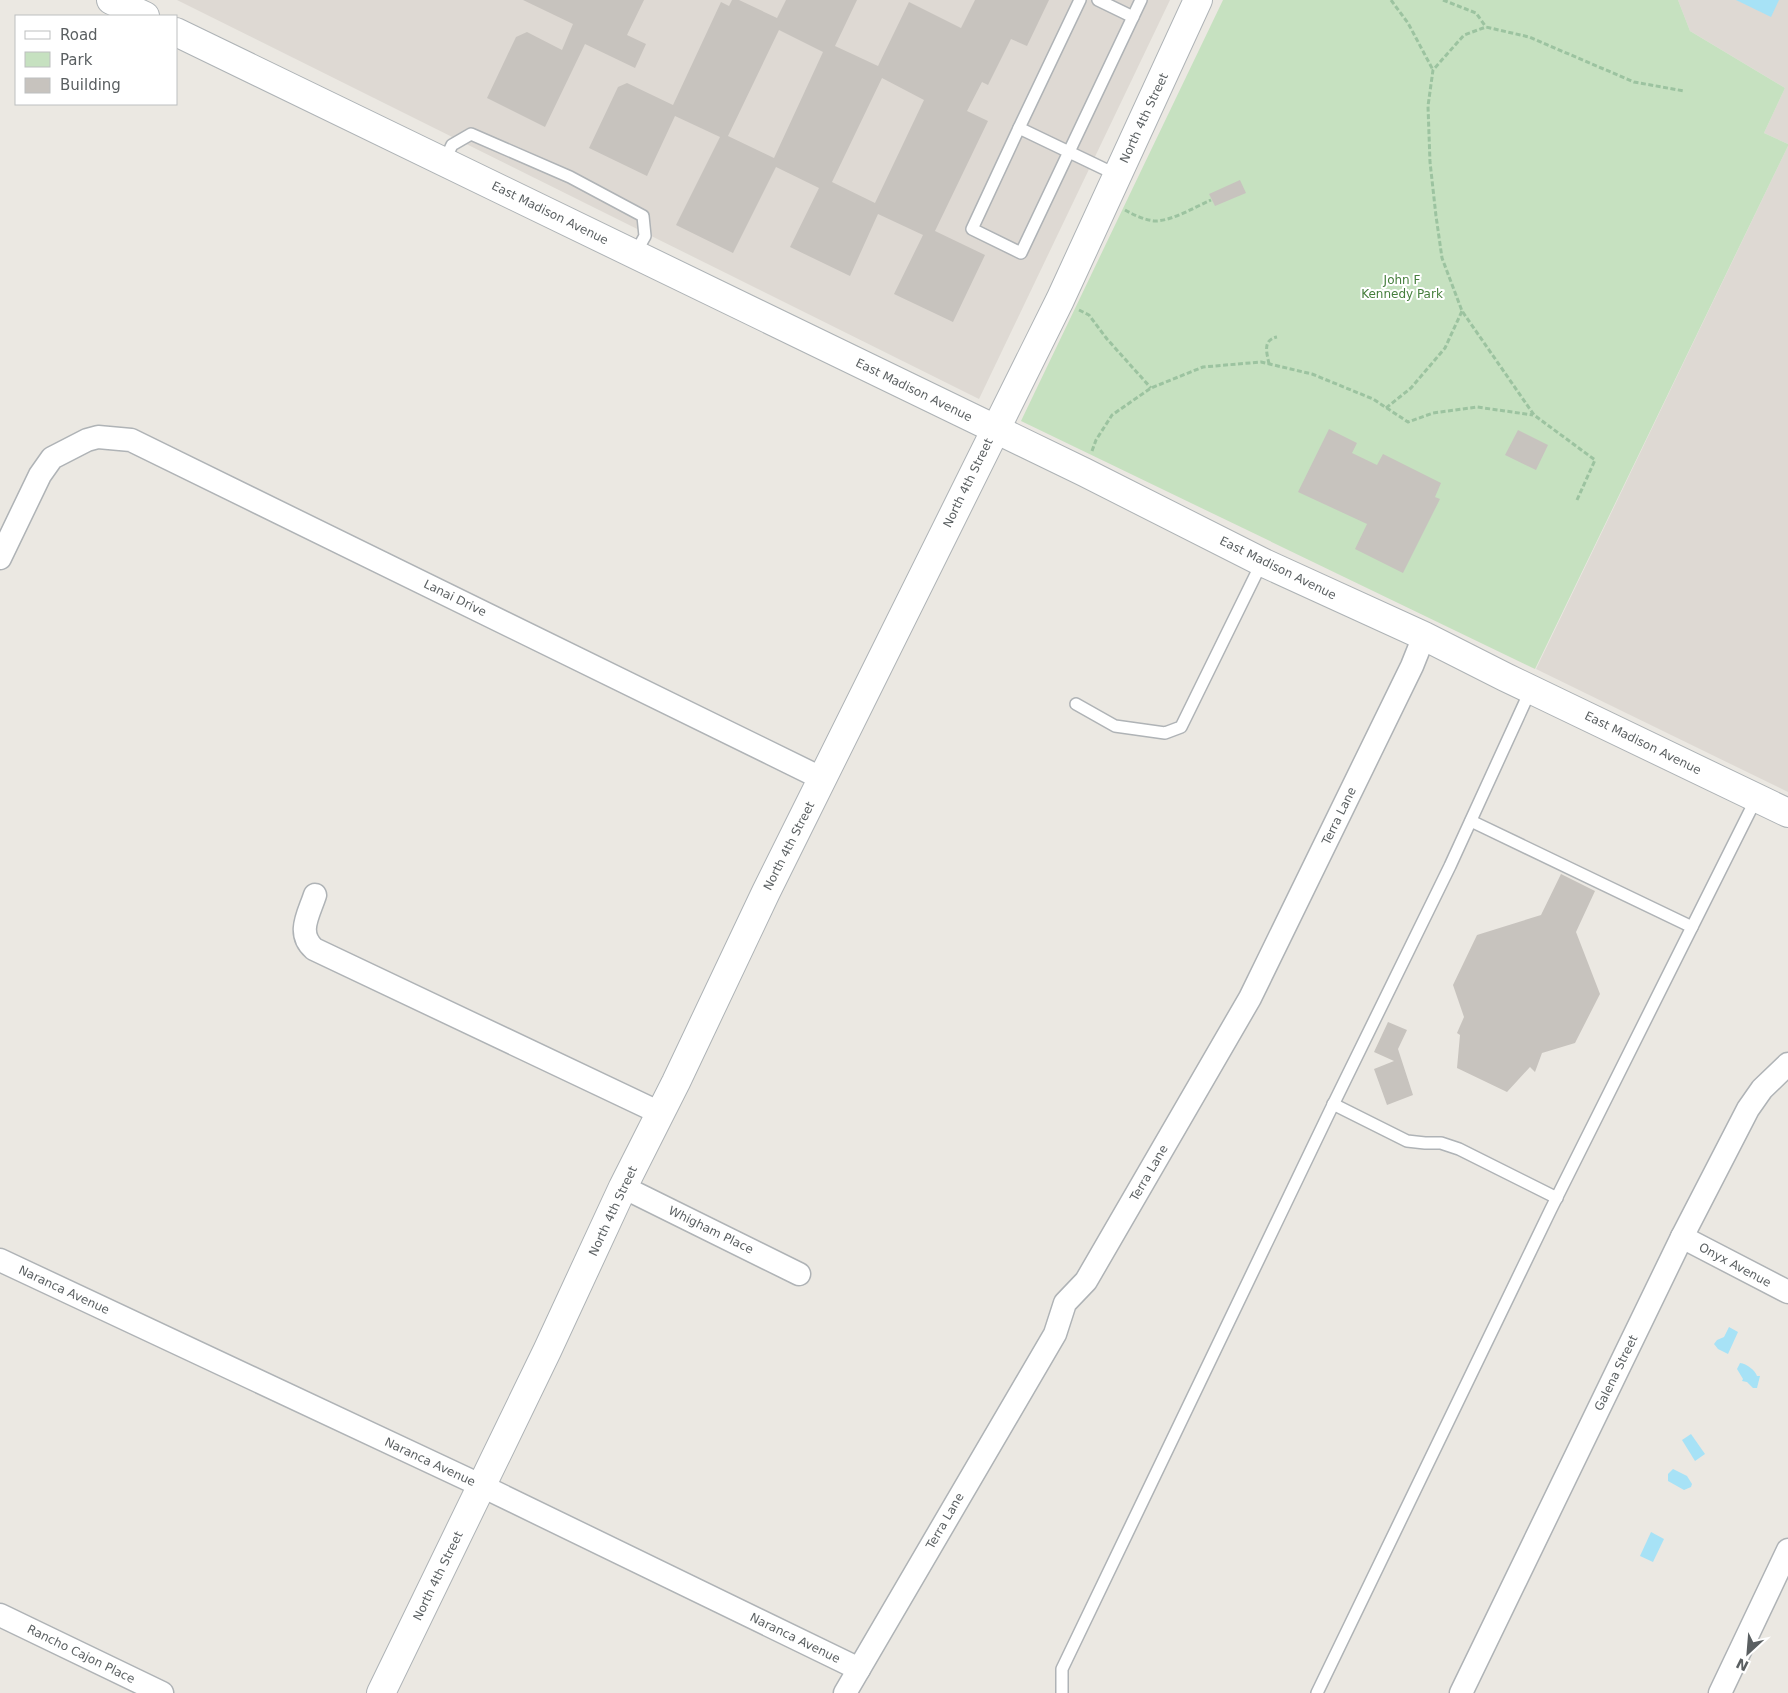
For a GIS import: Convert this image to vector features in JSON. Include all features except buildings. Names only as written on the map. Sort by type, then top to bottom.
[{"type":"street","points":[[111,0],[143,15]]},
{"type":"street","name":"North 4th Street","points":[[381,1693],[482,1486],[623,1186],[766,892],[994,429],[1060,300],[1192,2]]},
{"type":"street","name":"East Madison Avenue","points":[[178,33],[1084,472],[1262,562],[1424,636],[1788,813]]},
{"type":"street","name":"Lanai Drive","points":[[0,558],[40,476],[52,458],[83,441],[98,437],[132,440],[823,779]]},
{"type":"street","name":"Terra Lane","points":[[845,1693],[1055,1334],[1065,1303],[1086,1280],[1250,998],[1412,666],[1424,636]]},
{"type":"street","points":[[315,895],[304,932],[307,943],[314,949],[660,1113]]},
{"type":"street","name":"Galena Street","points":[[1461,1693],[1682,1237],[1748,1109],[1762,1089],[1788,1064]]},
{"type":"street","name":"Whigham Place","points":[[623,1186],[799,1274]]},
{"type":"street","name":"Onyx Avenue","points":[[1682,1237],[1788,1292]]},
{"type":"street","name":"Naranca Avenue","points":[[0,1260],[482,1486],[859,1669]]},
{"type":"street","points":[[1720,1693],[1788,1550]]},
{"type":"street","name":"Rancho Cajon Place","points":[[0,1615],[162,1693]]},
{"type":"lane","points":[[1080,0],[972,229],[1021,253],[1141,0]]},
{"type":"lane","points":[[1098,0],[1133,17]]},
{"type":"lane","points":[[1019,128],[1117,175]]},
{"type":"lane","points":[[444,162],[452,145],[470,134],[570,177],[643,216],[645,236],[635,254]]},
{"type":"lane","points":[[1076,704],[1115,726],[1165,733],[1181,727],[1262,562]]},
{"type":"lane","points":[[1062,1693],[1062,1670],[1333,1104],[1450,866],[1531,689]]},
{"type":"lane","points":[[1317,1693],[1557,1198],[1757,798]]},
{"type":"lane","points":[[1471,821],[1692,927]]},
{"type":"lane","points":[[1333,1104],[1407,1141],[1441,1143],[1459,1149],[1557,1198]]},
{"type":"path","points":[[1390,0],[1408,23],[1433,70]]},
{"type":"path","points":[[1443,0],[1476,13],[1486,27]]},
{"type":"path","points":[[1577,500],[1595,460],[1534,415],[1462,311],[1442,258],[1430,162],[1428,106],[1433,70],[1464,35],[1486,27],[1529,37],[1634,82],[1684,91]]},
{"type":"path","points":[[1122,209],[1141,218],[1156,221],[1187,212],[1211,200]]},
{"type":"path","points":[[1060,300],[1089,315],[1107,339],[1151,388]]},
{"type":"path","points":[[1386,408],[1411,388],[1445,348],[1462,311]]},
{"type":"path","points":[[1269,364],[1267,342],[1277,337]]},
{"type":"path","points":[[1084,472],[1096,440],[1112,415],[1151,388],[1203,367],[1261,362],[1312,374],[1373,399],[1408,422],[1432,413],[1477,407],[1534,415]]},
{"type":"shaded area","points":[[177,0],[1170,0],[979,399]]},
{"type":"shaded area","points":[[1678,0],[1788,0],[1788,144],[1764,133],[1785,88],[1690,31]]},
{"type":"shaded area","points":[[1788,146],[1788,792],[1536,669]]},
{"type":"green space","name":"John F Kennedy Park","points":[[1223,0],[1678,0],[1690,31],[1785,88],[1764,133],[1788,144],[1788,146],[1535,669],[1021,421]]},
{"type":"water","points":[[1736,0],[1779,0],[1771,17]]},
{"type":"water","points":[[1729,1327],[1738,1332],[1728,1354],[1718,1349],[1714,1344],[1717,1340],[1724,1337]]},
{"type":"water","points":[[1740,1363],[1748,1366],[1757,1376],[1760,1376],[1757,1388],[1753,1388],[1747,1382],[1742,1381],[1743,1379],[1737,1369]]},
{"type":"water","points":[[1691,1434],[1705,1454],[1695,1461],[1682,1440]]},
{"type":"water","points":[[1673,1469],[1687,1476],[1692,1484],[1691,1487],[1684,1490],[1668,1481],[1668,1474]]},
{"type":"water","points":[[1651,1532],[1664,1539],[1653,1562],[1640,1556]]}]
